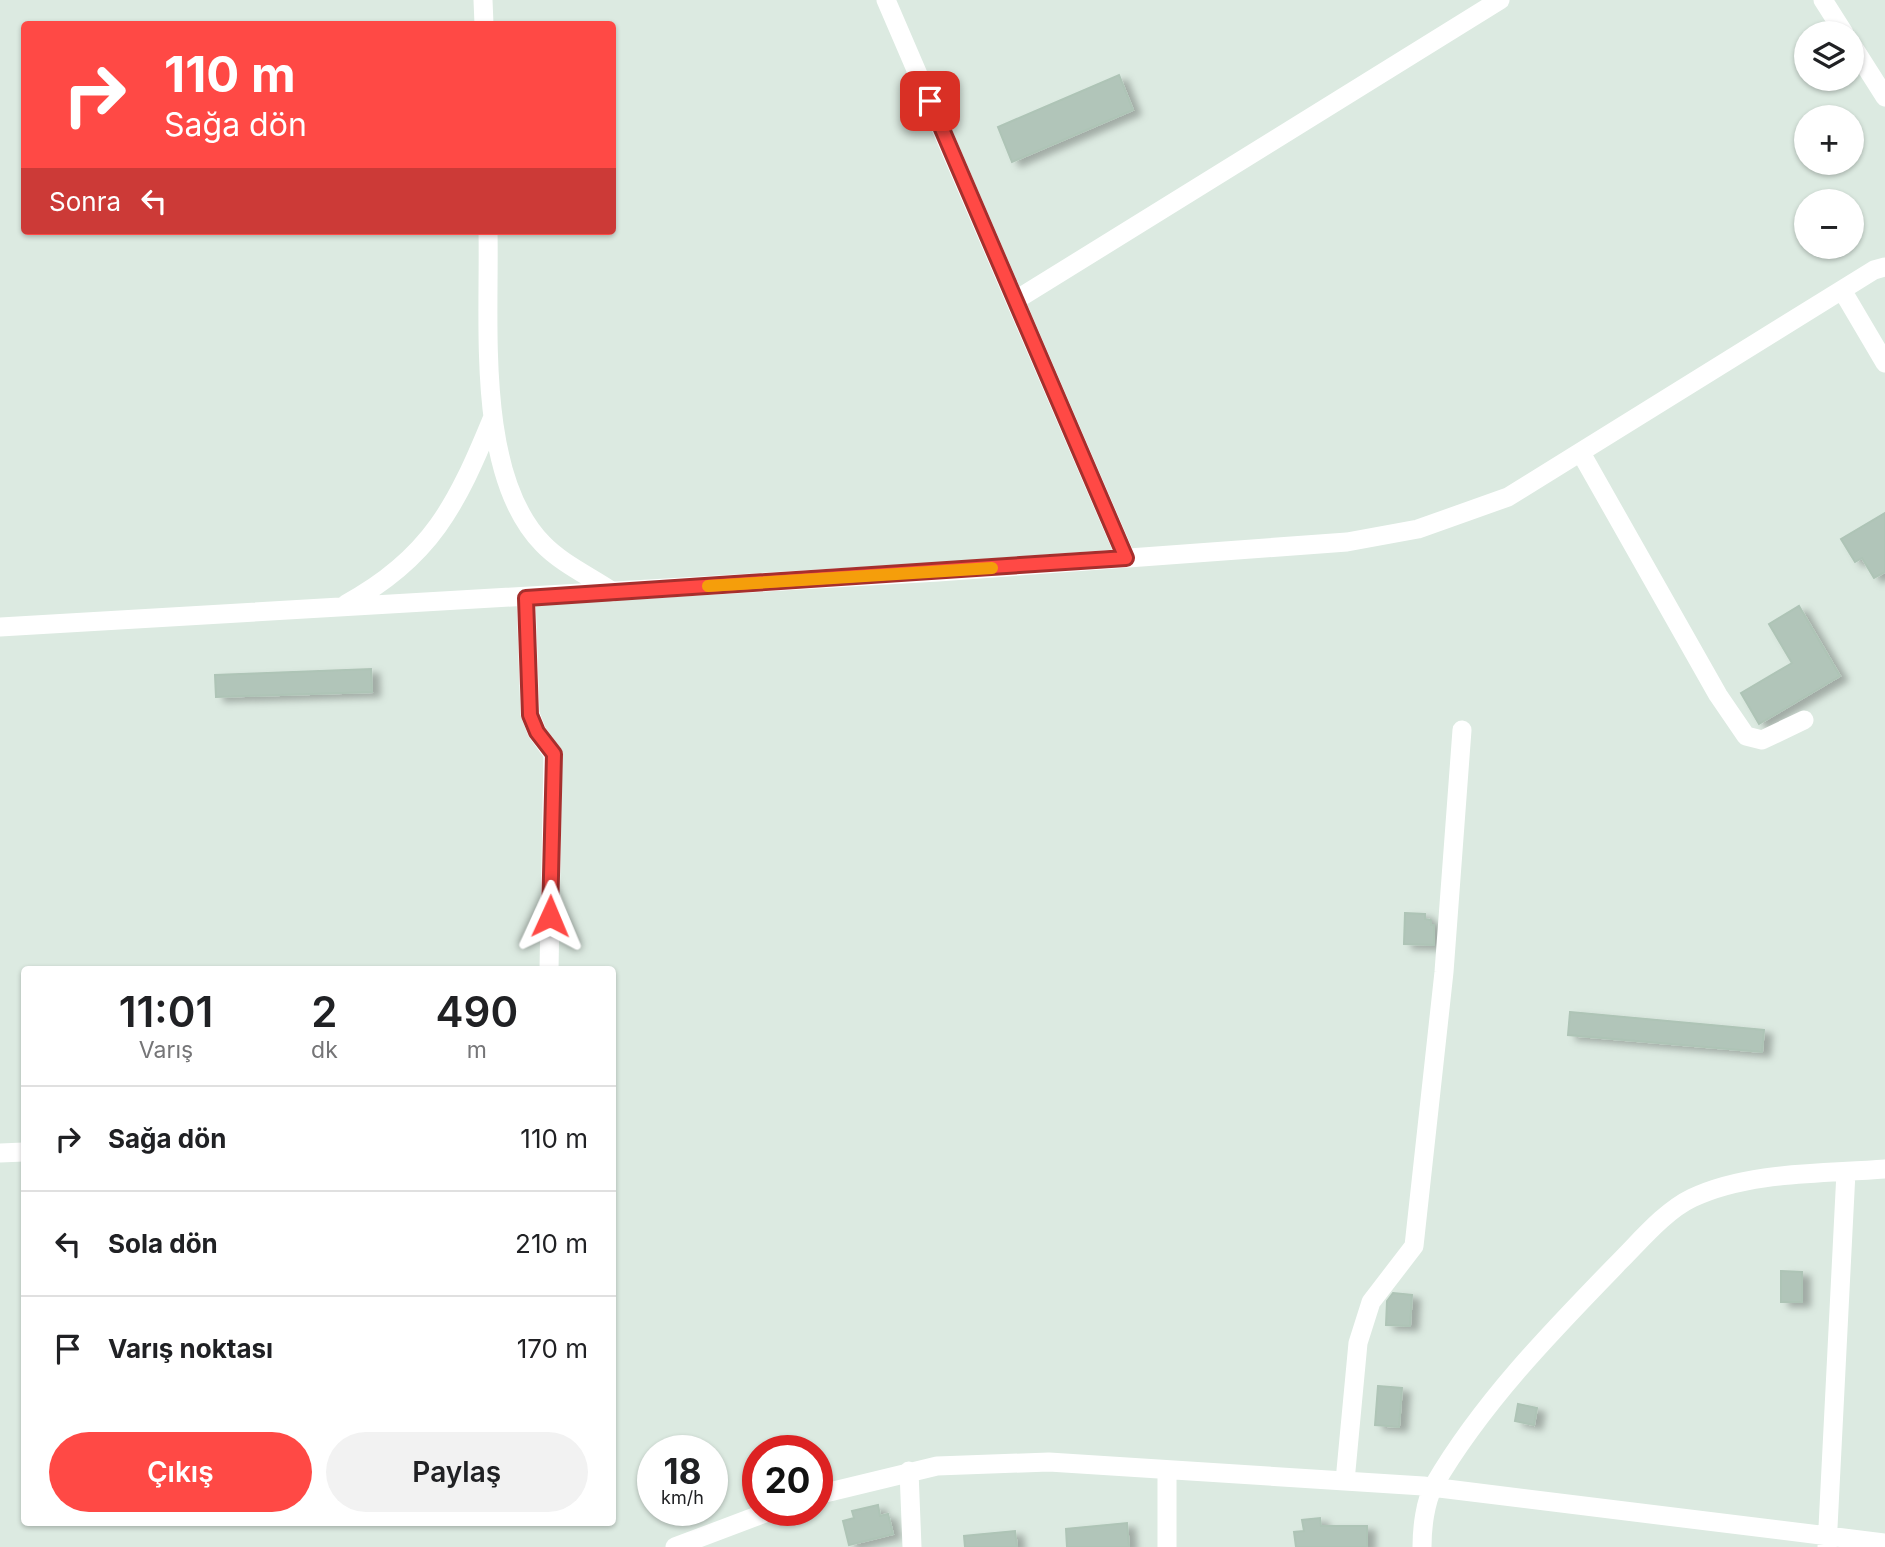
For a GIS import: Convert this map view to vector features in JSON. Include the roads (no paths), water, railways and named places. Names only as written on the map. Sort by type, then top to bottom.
[{"type":"street","points":[[483,0],[484,21]]},
{"type":"street","points":[[886,0],[1126,558]]},
{"type":"street","points":[[1016,300],[1500,0]]},
{"type":"street","points":[[1822,0],[1836,21]]},
{"type":"street","points":[[1864,64],[1885,97]]},
{"type":"street","points":[[488,235],[492,418],[505,480],[517,509],[543,545],[613,592]]},
{"type":"street","points":[[0,627],[526,598],[1126,558],[1348,542],[1418,529],[1508,497],[1842,290],[1885,267]]},
{"type":"street","points":[[1842,290],[1885,363]]},
{"type":"street","points":[[340,608],[374,589],[420,551],[465,486],[492,418]]},
{"type":"street","points":[[1581,453],[1718,695],[1746,736],[1762,740],[1804,720]]},
{"type":"street","points":[[526,598],[530,715],[537,732],[554,754],[549,966]]},
{"type":"street","points":[[1345,1481],[1358,1343],[1371,1302],[1414,1245],[1444,972],[1462,730]]},
{"type":"street","points":[[0,1153],[21,1152]]},
{"type":"street","points":[[1422,1539],[1433,1488],[1499,1391],[1652,1229],[1689,1199],[1711,1190],[1756,1180],[1885,1169]]},
{"type":"street","points":[[1827,1542],[1846,1172]]},
{"type":"street","points":[[833,1491],[937,1466],[1049,1462],[1433,1488],[1827,1542],[1885,1543]]},
{"type":"street","points":[[909,1471],[912,1547]]},
{"type":"street","points":[[1167,1471],[1167,1547]]},
{"type":"street","points":[[675,1547],[742,1522]]}]
